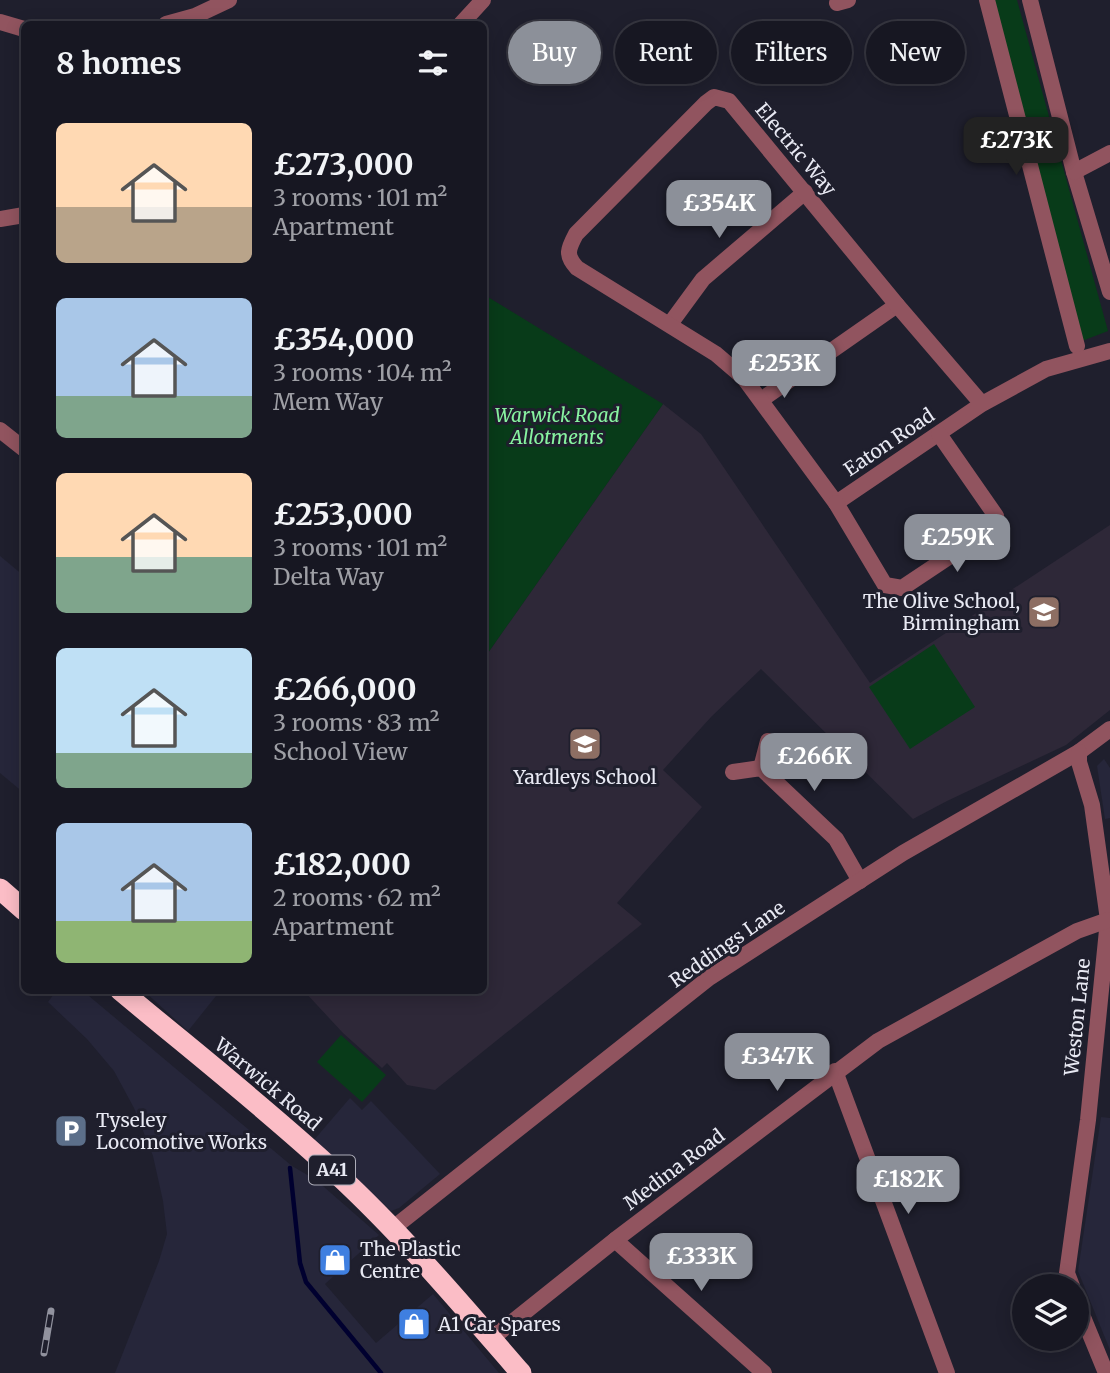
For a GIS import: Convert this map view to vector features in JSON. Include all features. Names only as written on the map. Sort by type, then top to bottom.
[{"type":"highway","points":[[0,889],[21,907]]},
{"type":"highway","name":"Warwick Road","points":[[125,994],[273,1116],[338,1175],[392,1229],[521,1373]]},
{"type":"street","points":[[177,21],[195,16],[229,0]]},
{"type":"street","points":[[464,21],[484,0]]},
{"type":"street","points":[[987,0],[1077,346]]},
{"type":"street","points":[[1030,0],[1074,172],[1110,292]]},
{"type":"street","points":[[0,22],[21,28]]},
{"type":"street","name":"Electric Way","points":[[568,258],[568,250],[576,234],[714,97],[729,101],[982,404]]},
{"type":"street","points":[[1074,172],[1110,153]]},
{"type":"street","points":[[670,324],[704,279],[805,192]]},
{"type":"street","points":[[0,219],[21,216]]},
{"type":"street","name":"Eaton Road","points":[[568,258],[577,268],[716,354],[744,378],[836,503],[982,404],[1046,369],[1110,351]]},
{"type":"street","points":[[761,400],[897,304]]},
{"type":"street","points":[[0,430],[21,447]]},
{"type":"street","points":[[836,503],[885,585],[902,589],[992,528],[996,516],[939,434]]},
{"type":"street","name":"Reddings Lane","points":[[392,1229],[709,978],[903,853],[1079,752],[1110,729]]},
{"type":"street","points":[[761,768],[768,741]]},
{"type":"street","name":"Weston Lane","points":[[1067,1274],[1088,1120],[1108,920],[1092,805],[1079,762],[1079,752]]},
{"type":"street","points":[[733,772],[761,768]]},
{"type":"street","points":[[761,768],[836,839],[860,881]]},
{"type":"street","name":"Medina Road","points":[[491,1339],[615,1240],[878,1041],[1077,931],[1108,920]]},
{"type":"street","points":[[835,1071],[947,1373]]},
{"type":"street","points":[[615,1240],[764,1373]]},
{"type":"street","points":[[1089,1332],[1106,1373]]},
{"type":"shaded area","name":"Yardleys School","points":[[663,404],[701,434],[870,683],[1110,525],[1110,710],[1066,745],[913,819],[761,669],[711,717],[663,770],[702,807],[617,903],[642,924],[435,1090],[407,1085],[387,1063],[382,1068],[343,1033],[307,994],[487,994],[487,654]]},
{"type":"shaded area","points":[[0,556],[21,574],[21,790],[0,773]]},
{"type":"shaded area","points":[[1104,759],[1110,768],[1110,818],[1105,819],[1097,766]]},
{"type":"shaded area","points":[[54,994],[87,994],[292,1166],[316,1180],[379,1235],[325,1284],[376,1343],[433,1294],[499,1373],[115,1373],[167,1234],[163,1201],[153,1156],[134,1108],[114,1071],[87,1039],[48,1002]]},
{"type":"shaded area","points":[[147,994],[218,994],[188,1031]]},
{"type":"shaded area","points":[[350,1098],[362,1110],[371,1101],[440,1174],[399,1208],[391,1211],[314,1140]]},
{"type":"shaded area","points":[[1101,1117],[1110,1118],[1110,1350],[1089,1298],[1089,1274],[1079,1274]]},
{"type":"green space","points":[[993,0],[1017,0],[1108,331],[1082,341]]},
{"type":"green space","name":"Warwick Road Allotments","points":[[487,296],[663,404],[487,654]]},
{"type":"green space","points":[[934,644],[975,707],[910,749],[869,687]]},
{"type":"green space","points":[[341,1035],[386,1075],[362,1102],[317,1062]]},
{"type":"waterway","points":[[290,1168],[300,1263],[306,1282],[381,1373]]},
{"type":"railway","points":[[44,1353],[51,1311]]},
{"type":"place","name":"The Olive School, Birmingham","points":[[1044,612]]},
{"type":"place","name":"Yardleys School","points":[[585,744]]},
{"type":"place","name":"Tyseley Locomotive Works","points":[[71,1131]]},
{"type":"place","name":"The Plastic Centre","points":[[335,1260]]},
{"type":"place","name":"A1 Car Spares","points":[[414,1324]]}]
